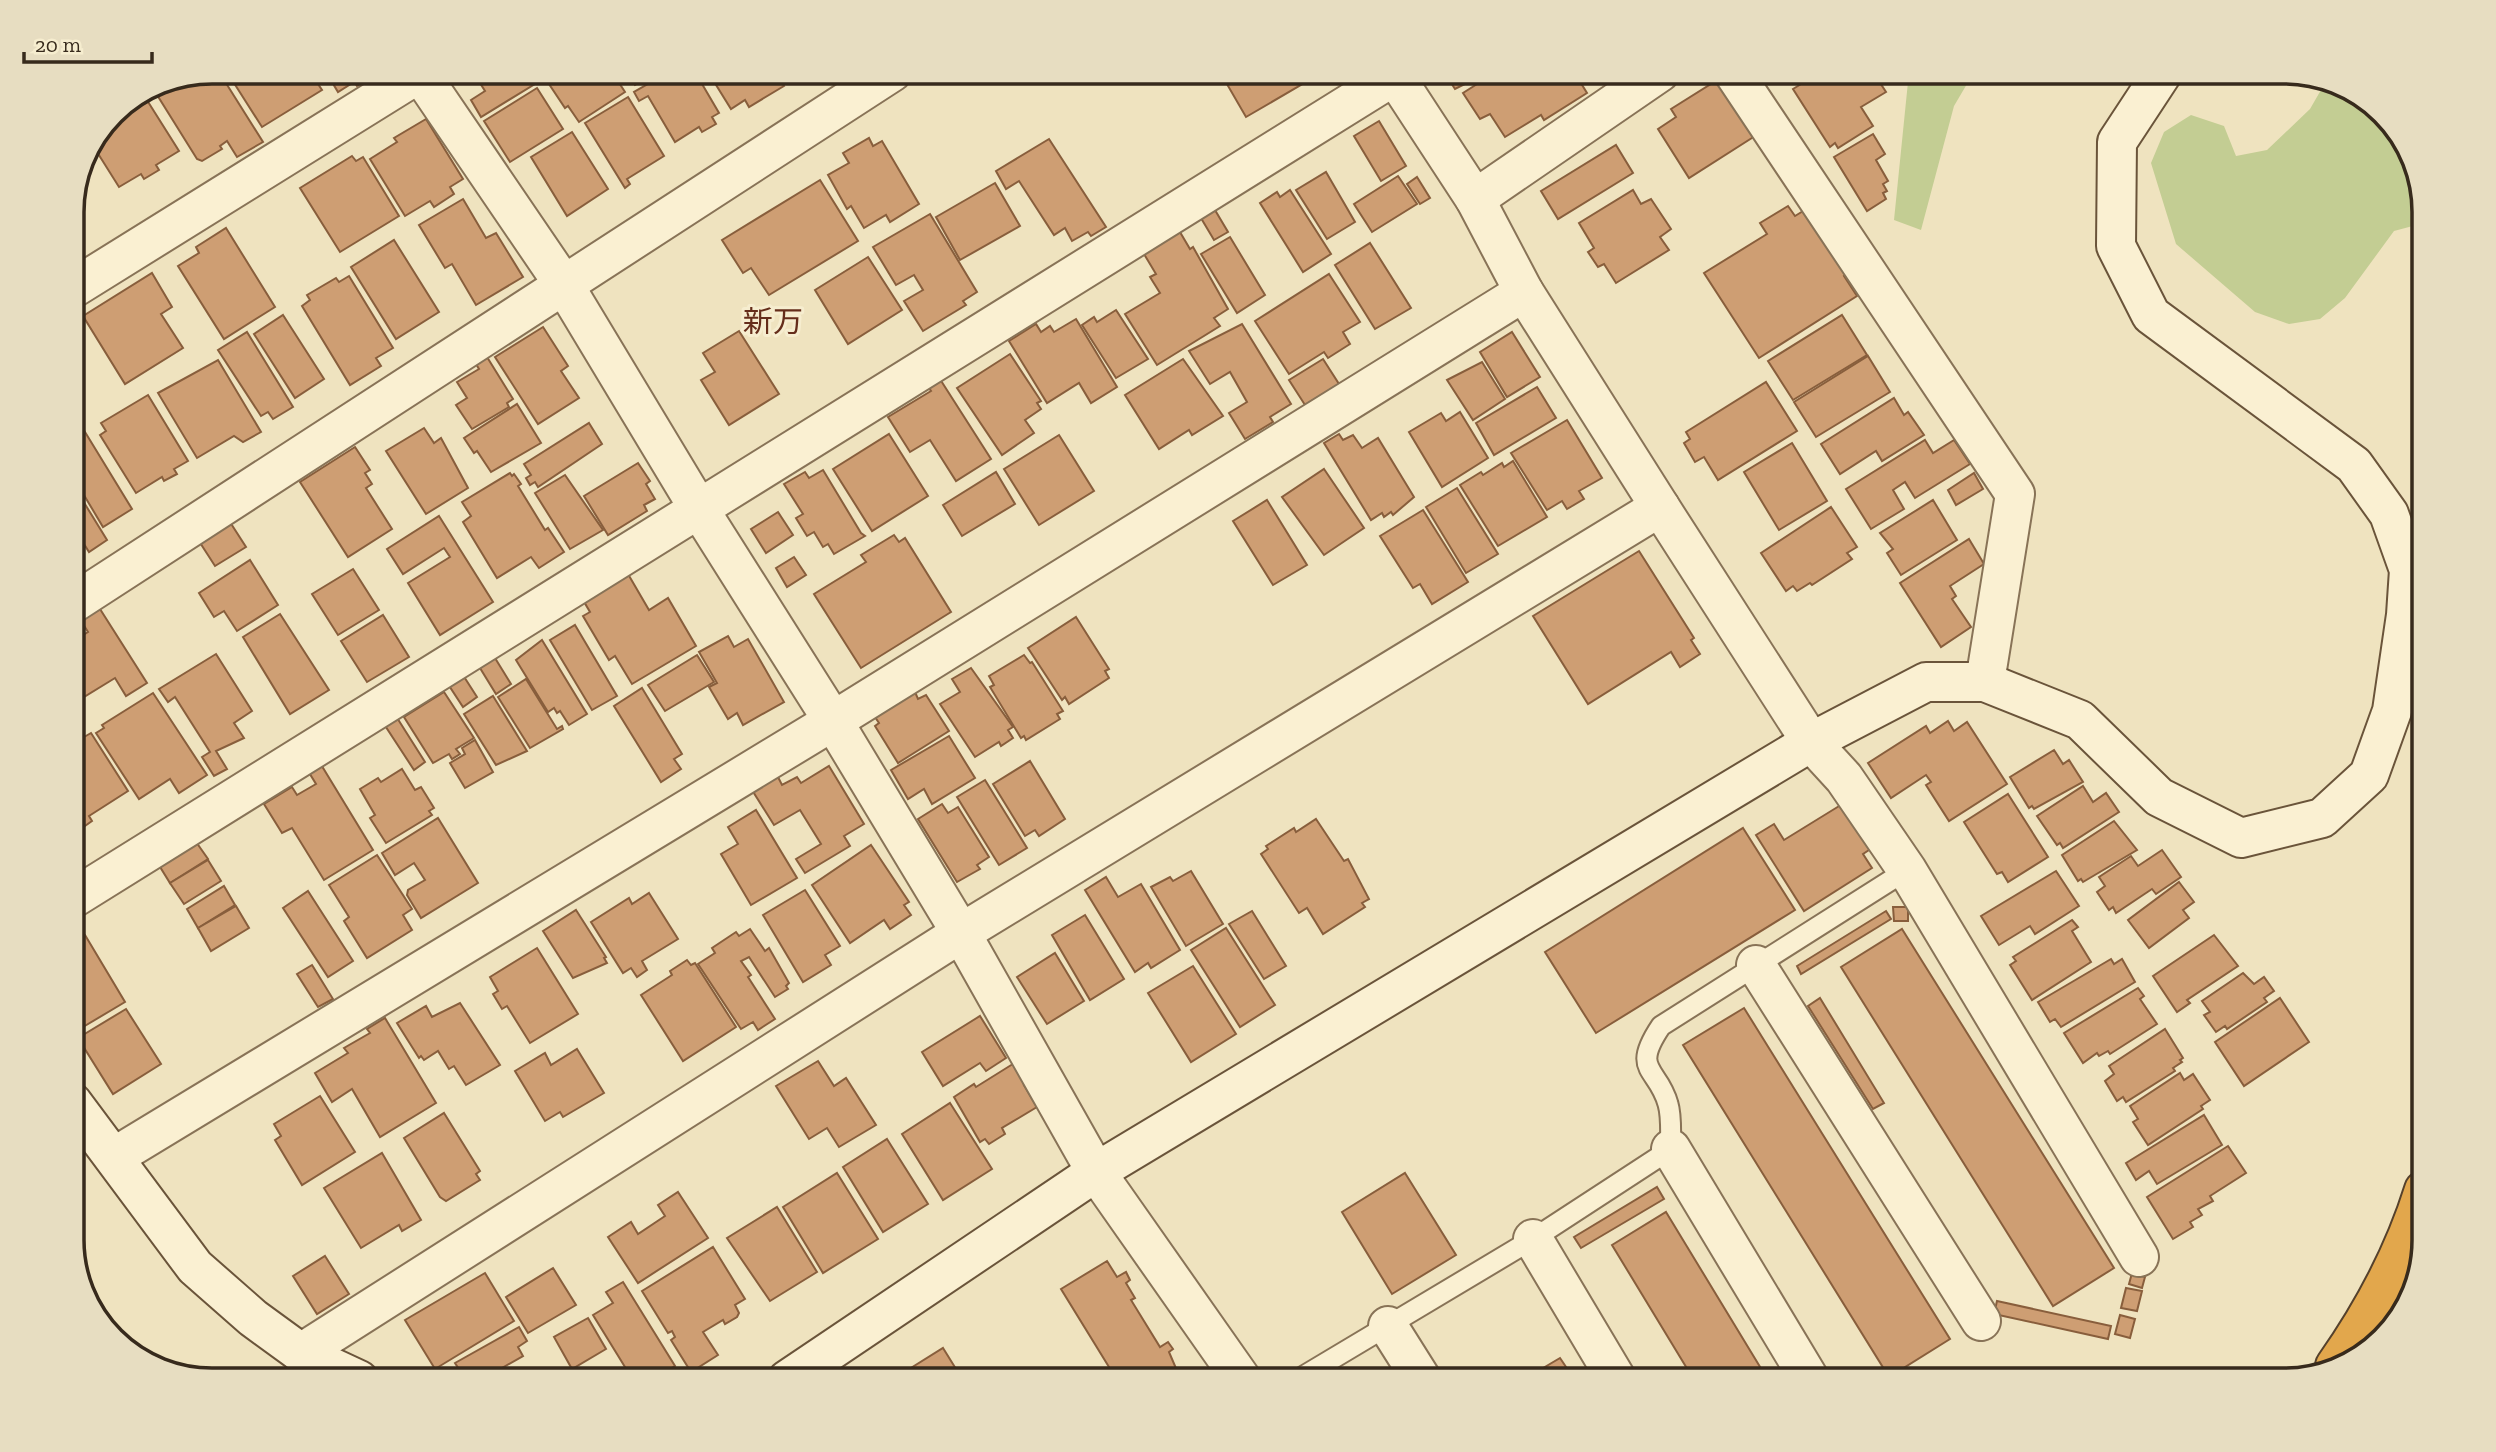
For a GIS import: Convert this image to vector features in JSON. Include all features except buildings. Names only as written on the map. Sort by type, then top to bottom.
[{"type":"highway","points":[[2344,1353],[2364,1324],[2388,1278],[2412,1219]]},
{"type":"street","points":[[84,282],[401,84]]},
{"type":"street","points":[[428,84],[564,285],[699,509],[833,720],[961,933],[1096,1172],[1234,1368]]},
{"type":"street","points":[[84,596],[874,84]]},
{"type":"street","points":[[84,892],[1377,84]]},
{"type":"street","points":[[1400,84],[1475,199],[1524,292],[1811,742],[1844,778],[1907,870],[2139,1257]]},
{"type":"street","points":[[1475,199],[1643,84]]},
{"type":"street","points":[[1741,84],[2015,494],[1985,682]]},
{"type":"street","points":[[805,1368],[1096,1172],[1811,742],[1926,682],[1985,682],[2080,720],[2159,797],[2241,838],[2322,818],[2370,775],[2392,711],[2406,615],[2409,570],[2389,514],[2354,465],[2151,315],[2116,246],[2117,142],[2155,84]]},
{"type":"street","points":[[114,1157],[833,720],[1524,292]]},
{"type":"street","points":[[301,1353],[961,933],[1660,507]]},
{"type":"street","points":[[1756,965],[1981,1321]]},
{"type":"street","points":[[84,1118],[195,1268],[253,1318],[301,1353],[333,1368]]},
{"type":"street","points":[[1671,1149],[1804,1368]]},
{"type":"street","points":[[1533,1239],[1610,1368]]},
{"type":"street","points":[[1388,1326],[1414,1368]]},
{"type":"lane","points":[[1317,1368],[1533,1239],[1671,1149],[1668,1104],[1649,1072],[1647,1046],[1661,1026],[1907,870]]},
{"type":"green space","points":[[1908,84],[1967,84],[1954,106],[1921,230],[1894,220]]},
{"type":"green space","points":[[2321,90],[2348,101],[2385,134],[2395,148],[2408,179],[2412,226],[2394,231],[2345,298],[2320,319],[2289,324],[2255,312],[2176,244],[2151,163],[2164,132],[2191,115],[2224,126],[2236,156],[2267,150],[2310,109]]},
{"type":"district","name":"新万","points":[[773,322]]}]
